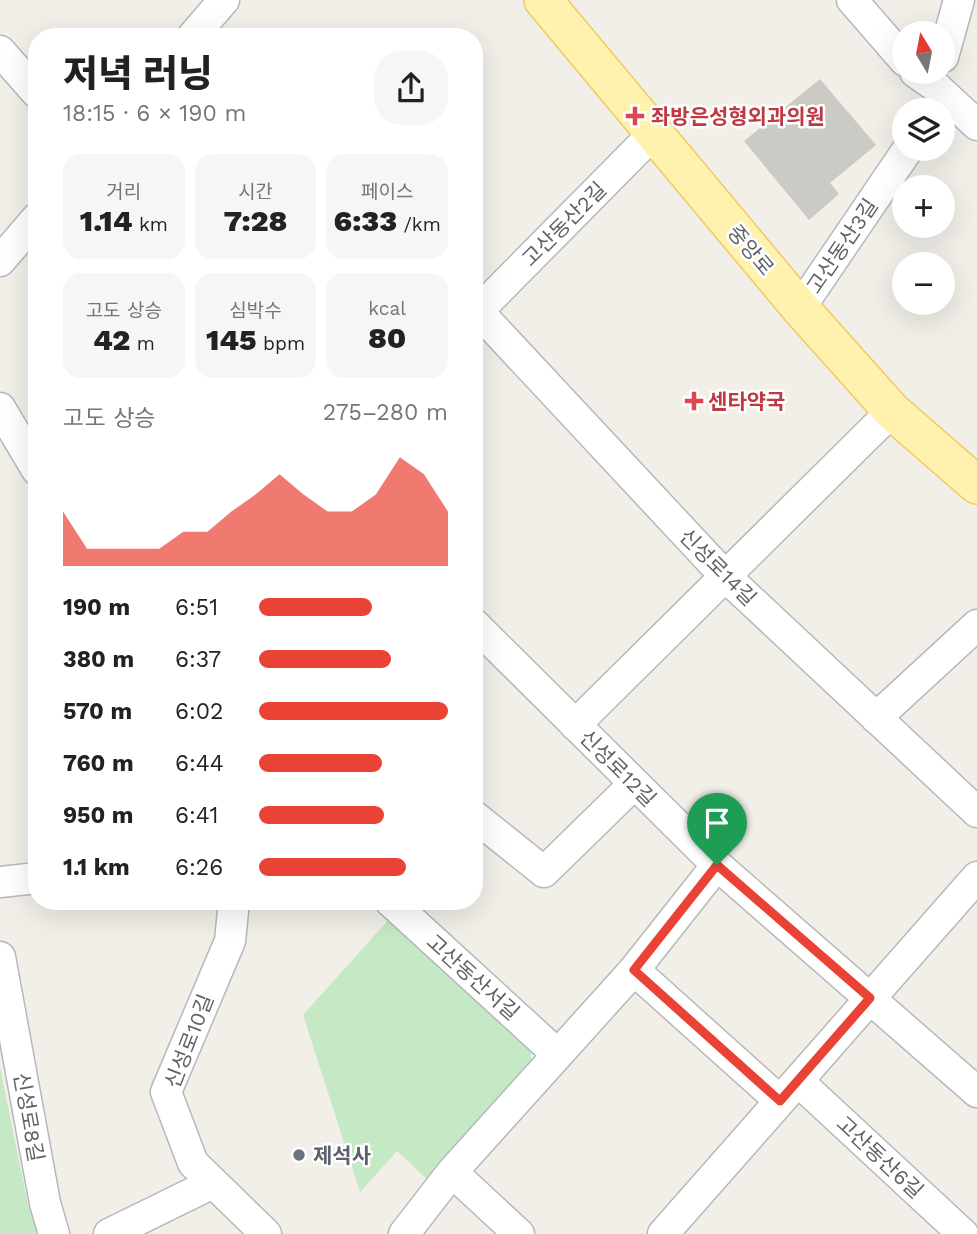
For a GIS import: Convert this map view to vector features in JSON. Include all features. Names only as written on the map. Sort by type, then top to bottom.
[{"type":"main road","name":"중앙로","points":[[545,1],[800,308],[892,411],[977,485]]},
{"type":"street","points":[[852,0],[892,46]]},
{"type":"street","points":[[953,21],[959,0]]},
{"type":"street","points":[[0,51],[28,83]]},
{"type":"street","points":[[930,85],[977,125]]},
{"type":"street","name":"고산동산2길","points":[[483,303],[654,133]]},
{"type":"street","name":"고산동산3길","points":[[800,308],[900,161]]},
{"type":"street","points":[[0,261],[28,228]]},
{"type":"street","name":"신성로14길","points":[[483,319],[725,576],[977,812]]},
{"type":"street","points":[[0,408],[28,455]]},
{"type":"street","points":[[575,725],[892,411]]},
{"type":"street","points":[[876,718],[977,625]]},
{"type":"street","name":"신성로12길","points":[[483,640],[575,725],[717,865],[977,1093]]},
{"type":"street","points":[[483,823],[544,872],[634,784]]},
{"type":"street","points":[[404,1234],[452,1172],[556,1053],[634,970],[717,865]]},
{"type":"street","points":[[663,1234],[977,877]]},
{"type":"street","points":[[0,882],[28,879]]},
{"type":"street","name":"신성로10길","points":[[233,910],[230,941],[166,1092],[193,1163],[266,1234]]},
{"type":"street","name":"고산동산서길","points":[[400,910],[556,1053]]},
{"type":"street","name":"신성로8길","points":[[0,957],[45,1203],[54,1234]]},
{"type":"street","name":"고산동산6길","points":[[634,970],[789,1091],[963,1234]]},
{"type":"street","points":[[452,1172],[519,1234]]},
{"type":"street","points":[[109,1234],[213,1183]]},
{"type":"green space","points":[[390,918],[531,1047],[531,1067],[429,1181],[397,1151],[360,1192],[303,1015]]},
{"type":"green space","points":[[0,1067],[28,1205],[38,1227],[35,1234],[0,1234]]},
{"type":"building","points":[[820,79],[876,145],[830,183],[839,194],[809,220],[744,141]]},
{"type":"place","name":"좌방은성형외과의원","points":[[635,116]]},
{"type":"place","name":"센타약국","points":[[694,401]]},
{"type":"place","name":"제석사","points":[[299,1155]]},
{"type":"route","points":[[717,865],[870,998],[780,1101],[634,970],[717,865]]}]
